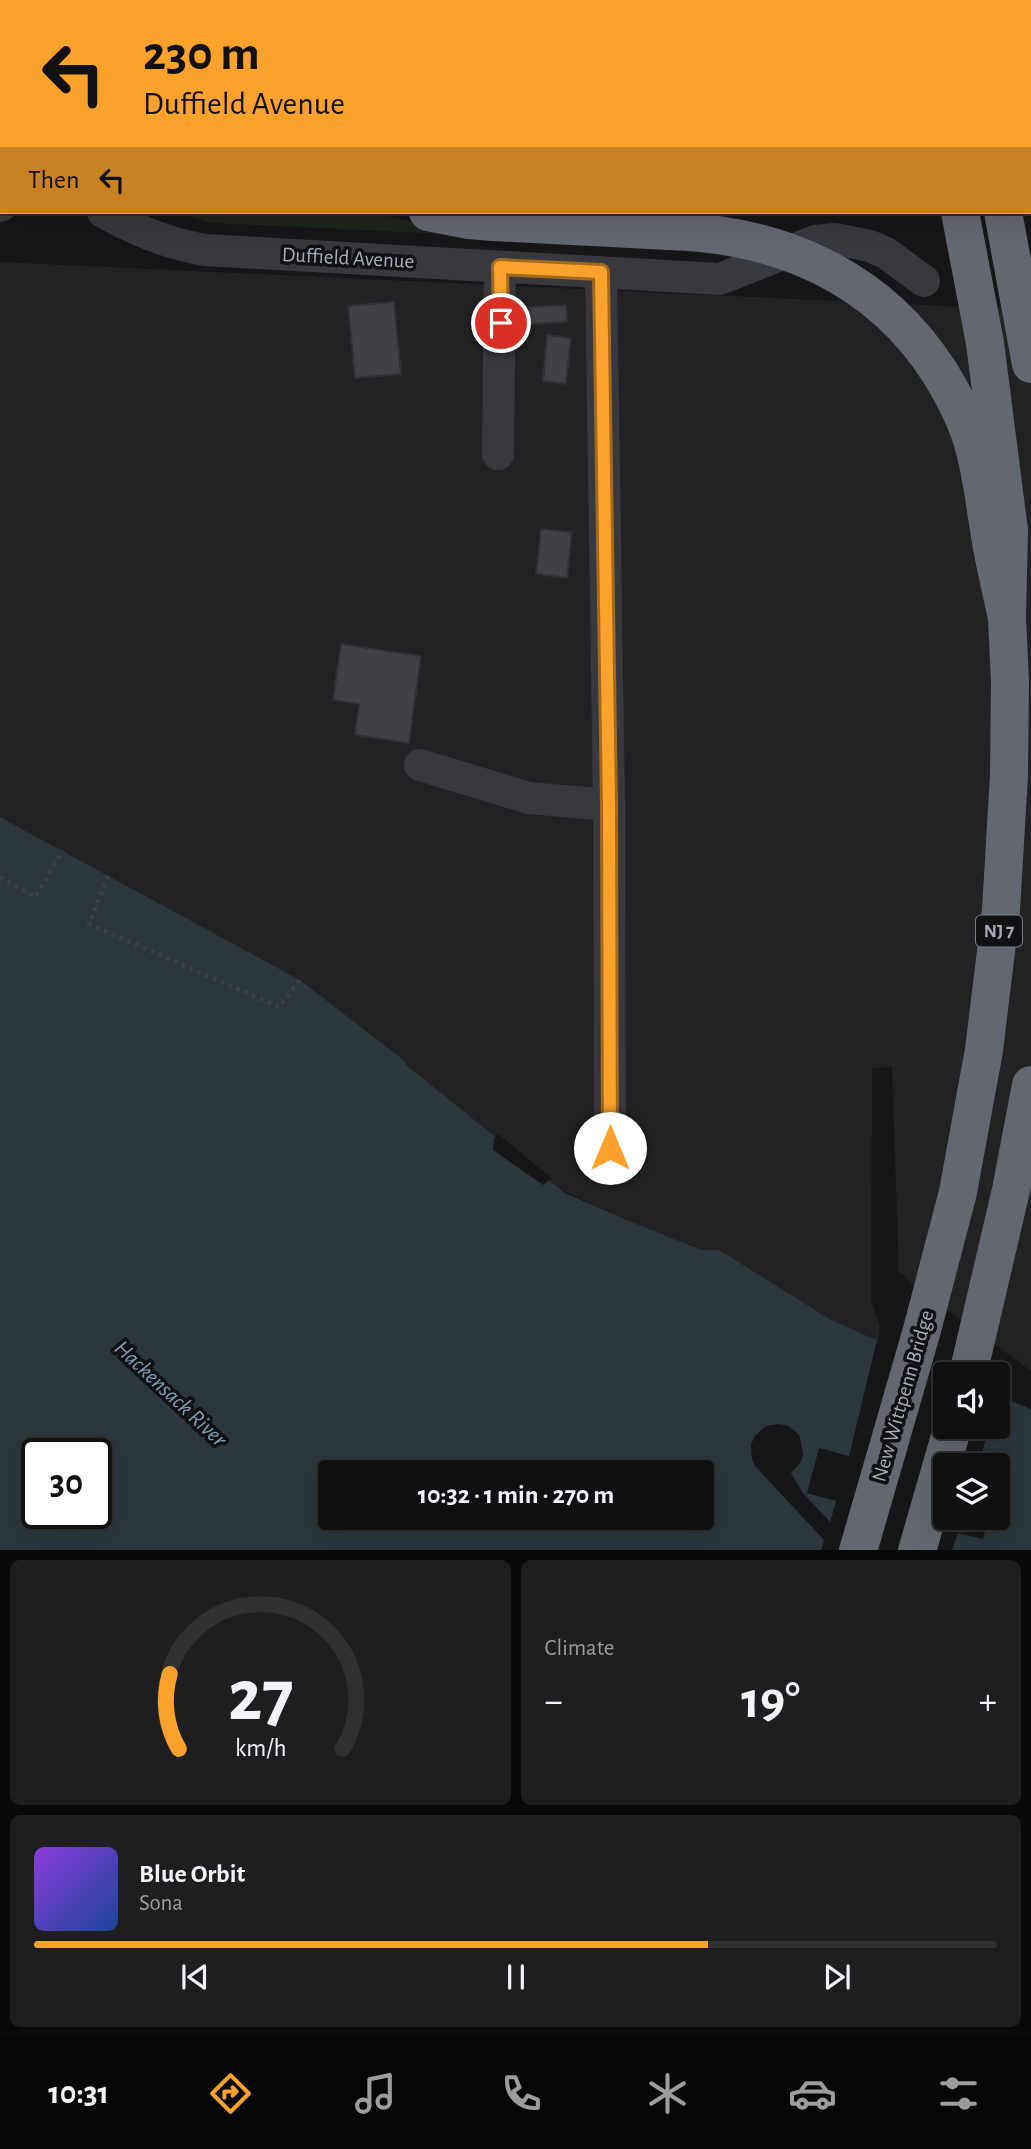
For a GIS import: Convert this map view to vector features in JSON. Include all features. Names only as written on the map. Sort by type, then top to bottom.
[{"type":"highway","points":[[438,214],[493,222],[707,233],[742,239],[778,248],[811,261],[839,275],[878,301],[916,340],[948,387],[972,439],[1007,618]]},
{"type":"highway","name":"NJ 7","points":[[960,214],[985,343],[1002,469],[1009,531],[1007,618]]},
{"type":"highway","points":[[1003,216],[1031,363]]},
{"type":"highway","name":"New Wittpenn Bridge","points":[[858,1550],[946,1241],[975,1105],[996,956],[1009,787],[1010,683],[1007,618]]},
{"type":"highway","points":[[971,1362],[1017,1164],[1031,1085]]},
{"type":"highway","points":[[973,1362],[1016,1256],[1031,1198]]},
{"type":"highway","points":[[917,1550],[949,1439]]},
{"type":"street","name":"Duffield Avenue","points":[[107,214],[161,239],[205,250],[720,279],[815,241],[835,239],[870,246],[886,253],[924,281]]},
{"type":"street","points":[[498,453],[500,267]]},
{"type":"street","points":[[601,272],[609,805],[610,1148]]},
{"type":"street","points":[[420,765],[529,798],[609,805]]},
{"type":"path","points":[[0,877],[35,897],[63,851]]},
{"type":"path","points":[[108,876],[89,923],[279,1007],[300,980]]},
{"type":"shaded area","points":[[182,214],[379,214],[468,235],[211,223]]},
{"type":"shaded area","points":[[0,262],[1031,310],[1031,1371],[899,1275],[892,1067],[872,1068],[871,1300],[880,1327],[877,1339],[862,1347],[719,1250],[703,1250],[565,1192],[407,1075],[405,1061],[300,980],[0,817]]},
{"type":"water","name":"Hackensack River","points":[[0,817],[300,980],[405,1061],[406,1065],[565,1193],[702,1250],[719,1250],[829,1319],[876,1340],[899,1275],[939,1362],[933,1362],[933,1439],[1010,1439],[1010,1400],[1031,1409],[1031,1550],[0,1550]]},
{"type":"pier","points":[[498,1134],[552,1178],[543,1185],[493,1150],[494,1139]]},
{"type":"pier","points":[[898,1272],[902,1273],[983,1362],[933,1362],[933,1439],[986,1439],[982,1453],[933,1453],[933,1530],[985,1530],[983,1539],[958,1533],[952,1550],[821,1550],[824,1540],[755,1466],[751,1444],[766,1426],[779,1424],[795,1431],[800,1437],[803,1454],[801,1462],[791,1473],[803,1493],[830,1522],[836,1501],[807,1493],[819,1448],[849,1456],[889,1291]]},
{"type":"building","points":[[394,302],[401,374],[355,378],[348,306]]},
{"type":"building","points":[[566,305],[567,322],[529,324],[528,307]]},
{"type":"building","points":[[547,335],[571,338],[566,384],[543,381]]},
{"type":"building","points":[[541,529],[572,532],[567,578],[536,574]]},
{"type":"building","points":[[341,644],[421,656],[409,743],[355,735],[359,704],[333,700]]},
{"type":"route","points":[[501,323],[500,267],[601,272],[609,805],[610,1148]]}]
